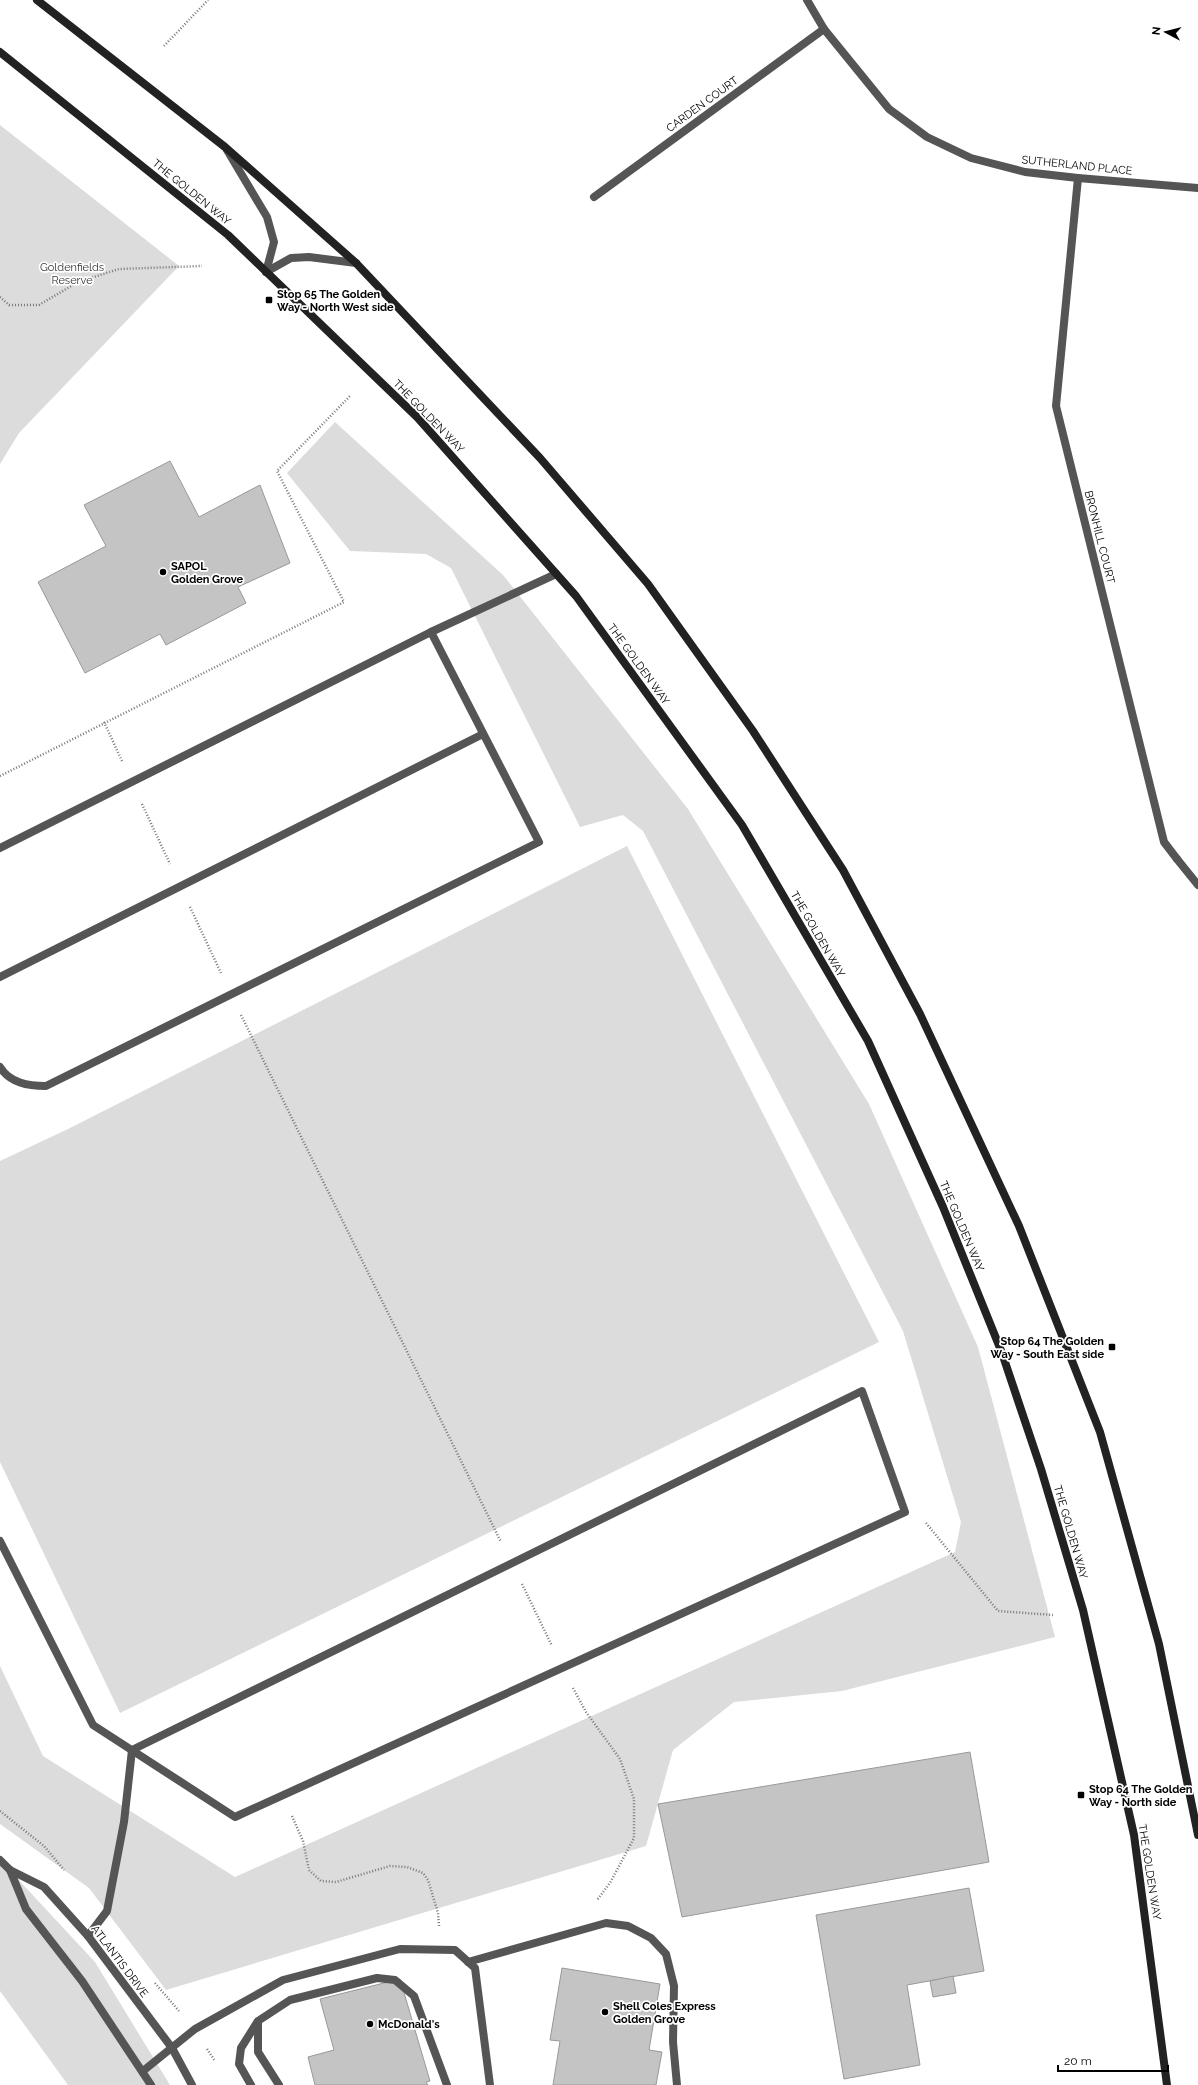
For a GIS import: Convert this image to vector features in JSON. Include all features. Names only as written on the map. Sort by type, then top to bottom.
[{"type":"main road","points":[[37,0],[225,148],[356,262],[540,458],[648,584],[753,731],[847,877],[920,1014],[1019,1226],[1100,1432],[1159,1644],[1198,1835]]},
{"type":"main road","name":"THE GOLDEN WAY","points":[[0,52],[228,234],[417,417],[576,596],[742,825],[868,1041],[943,1207],[1002,1353],[1042,1469],[1083,1610],[1134,1835],[1168,2085]]},
{"type":"street","name":"SUTHERLAND PLACE","points":[[807,0],[824,29],[889,109],[927,137],[971,158],[1025,172],[1198,188]]},
{"type":"street","name":"CARDEN COURT","points":[[594,197],[824,29]]},
{"type":"street","points":[[225,148],[267,218],[274,242],[266,272]]},
{"type":"street","name":"BRONHILL COURT","points":[[1078,178],[1056,406],[1164,842],[1198,885]]},
{"type":"street","points":[[266,272],[291,258],[308,257],[356,262]]},
{"type":"street","points":[[0,848],[431,632],[556,574]]},
{"type":"street","points":[[0,1067],[5,1075],[26,1085],[46,1086],[539,842],[431,632]]},
{"type":"street","points":[[0,977],[483,734]]},
{"type":"street","points":[[0,1541],[93,1725],[235,1817],[905,1512],[862,1390],[512,1564],[132,1750]]},
{"type":"street","points":[[88,1936],[107,1911],[124,1822],[132,1750]]},
{"type":"street","name":"ATLANTIS DRIVE","points":[[0,1860],[10,1870],[44,1887],[88,1936],[172,2048],[192,2085]]},
{"type":"street","name":"ATLANTIS DRIVE","points":[[10,1870],[26,1909],[82,1981],[151,2085]]},
{"type":"street","points":[[468,1962],[606,1923],[628,1926],[651,1938],[666,1954],[674,1986],[673,2042],[677,2085]]},
{"type":"street","points":[[143,2071],[209,2020],[283,1980],[400,1949],[455,1950],[475,1968],[490,2085]]},
{"type":"street","points":[[251,2085],[239,2064],[240,2048],[258,2022],[290,2000],[377,1978],[395,1980],[414,1996],[446,2085]]},
{"type":"street","points":[[258,2022],[258,2052],[278,2085]]},
{"type":"path","points":[[164,46],[208,0]]},
{"type":"path","points":[[0,297],[9,305],[39,305],[78,282],[119,269],[202,266]]},
{"type":"path","points":[[0,776],[104,722],[344,602],[277,471],[351,395]]},
{"type":"path","points":[[104,722],[232,994],[563,1668],[586,1712],[620,1759],[634,1799],[634,1838],[610,1883],[588,1912],[580,1930]]},
{"type":"path","points":[[905,1512],[922,1519],[998,1611],[1053,1615]]},
{"type":"path","points":[[283,1795],[303,1841],[309,1870],[321,1881],[336,1882],[390,1866],[407,1867],[423,1873],[428,1880],[438,1913]]},
{"type":"green space","name":"Goldenfields Reserve","points":[[0,125],[179,266],[19,433],[0,464]]},
{"type":"green space","points":[[335,422],[503,575],[688,809],[869,1104],[978,1347],[1055,1637],[842,1691],[734,1702],[673,1750],[646,1846],[166,1990],[89,1888],[0,1824],[0,1666],[43,1756],[235,1877],[955,1552],[961,1522],[903,1331],[643,831],[623,815],[580,827],[451,568],[426,554],[350,551],[287,473]]},
{"type":"green space","points":[[627,846],[879,1342],[120,1713],[0,1462],[0,1161],[68,1129]]},
{"type":"green space","points":[[0,1860],[95,1962],[170,2085],[68,2085],[0,1991]]},
{"type":"building","name":"SAPOL Golden Grove","points":[[170,461],[199,517],[260,485],[290,563],[238,587],[246,603],[166,645],[160,634],[85,673],[38,582],[106,546],[84,505]]},
{"type":"building","points":[[970,1752],[989,1862],[682,1917],[658,1804]]},
{"type":"building","points":[[969,1888],[984,1971],[907,1985],[920,2065],[844,2079],[816,1915]]},
{"type":"building","name":"Shell Coles Express Golden Grove","points":[[562,1968],[660,1984],[649,2050],[662,2052],[656,2085],[553,2085],[560,2041],[550,2040]]},
{"type":"building","points":[[953,1976],[956,1993],[933,1997],[930,1981]]},
{"type":"building","name":"McDonald's","points":[[400,1979],[430,2081],[426,2082],[428,2085],[315,2085],[308,2057],[334,2050],[320,1999]]},
{"type":"place","name":"Stop 65 The Golden Way - North West side","points":[[269,300]]},
{"type":"place","name":"SAPOL Golden Grove","points":[[163,572]]},
{"type":"place","name":"Stop 64 The Golden Way - South East side","points":[[1112,1347]]},
{"type":"place","name":"Stop 64 The Golden Way - North side","points":[[1081,1795]]},
{"type":"place","name":"Shell Coles Express Golden Grove","points":[[605,2012]]},
{"type":"place","name":"McDonald's","points":[[370,2024]]}]
